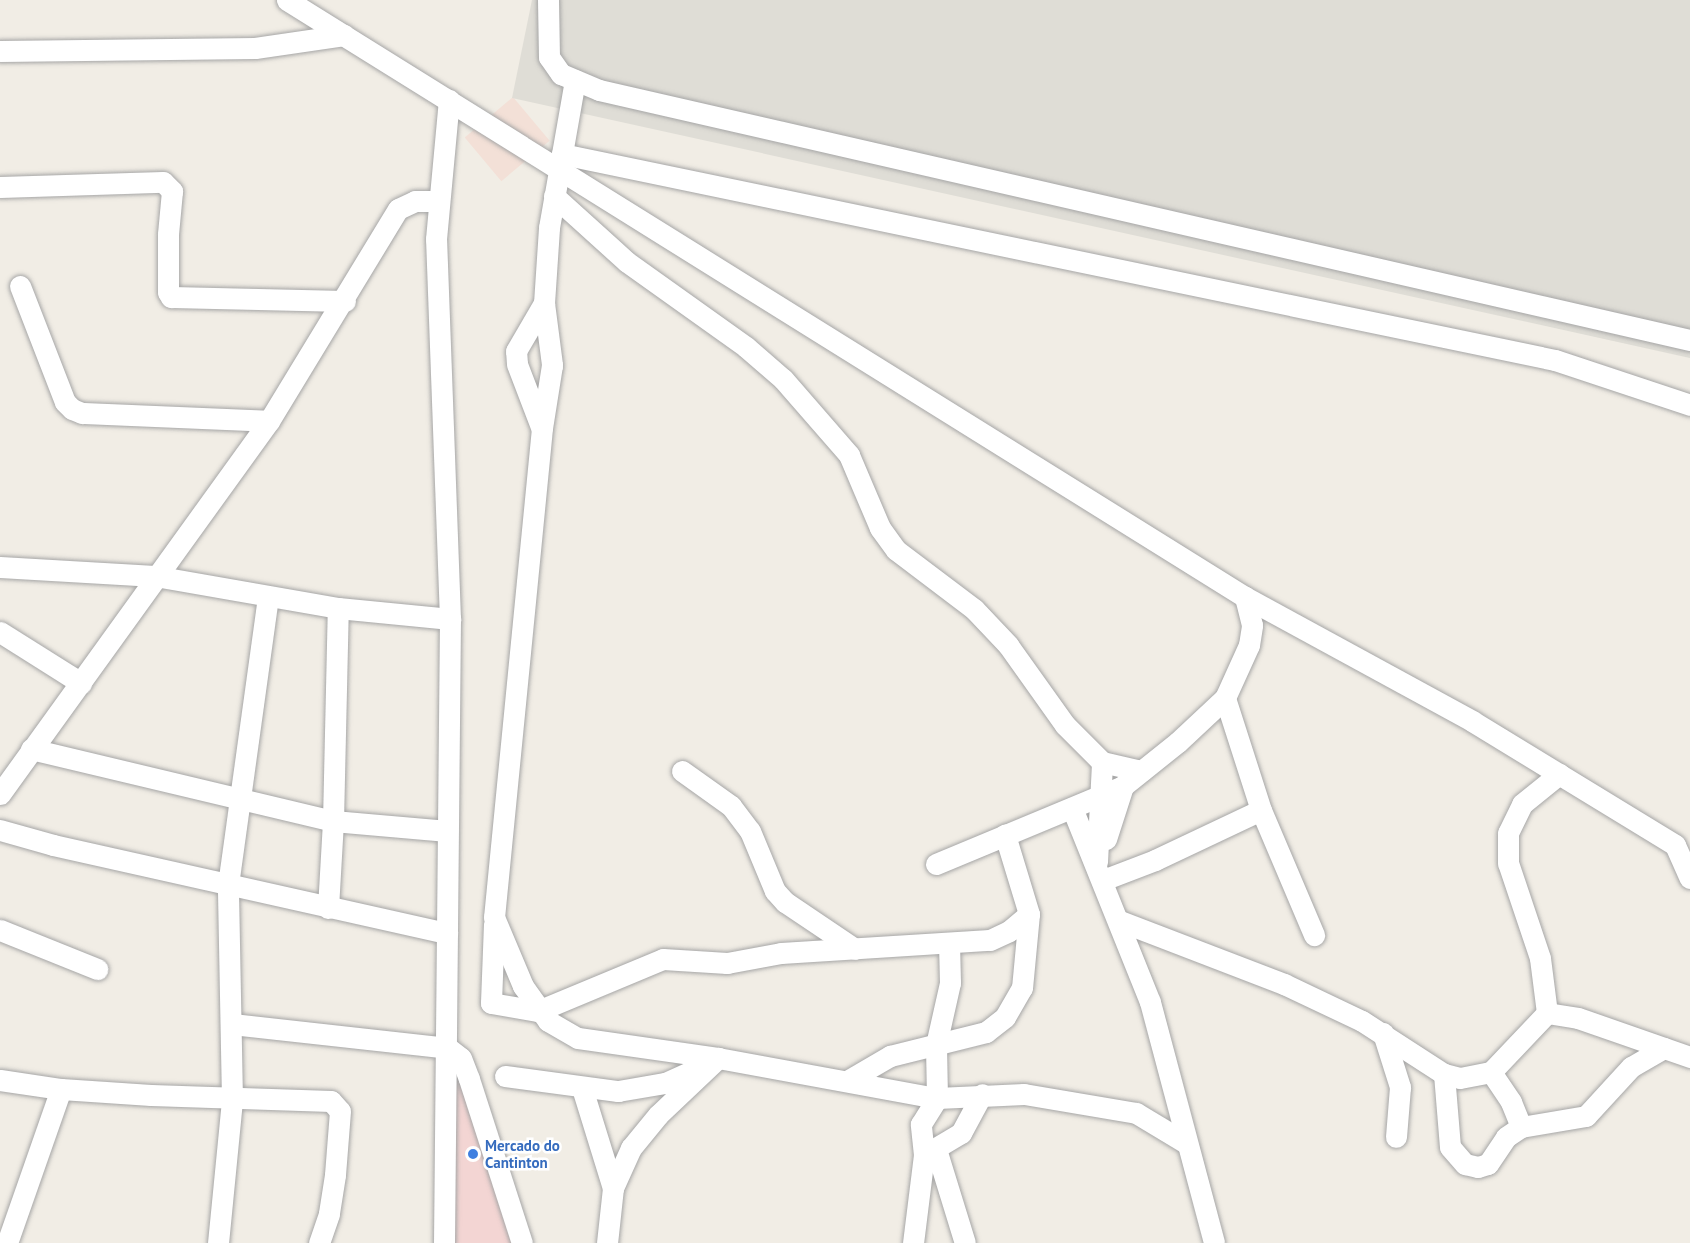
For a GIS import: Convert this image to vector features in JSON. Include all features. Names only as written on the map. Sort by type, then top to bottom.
[{"type":"street","points":[[286,0],[313,8],[344,35],[449,100],[561,162],[1245,597],[1472,721],[1559,774],[1683,841],[1690,878]]},
{"type":"street","points":[[548,0],[549,57],[561,74],[599,90],[1690,339]]},
{"type":"street","points":[[0,51],[255,48],[344,35]]},
{"type":"street","points":[[575,80],[554,196],[544,303],[552,365],[542,428],[494,917],[491,1002],[538,1011],[663,959],[727,963],[781,953],[990,940],[1009,931],[1029,914]]},
{"type":"street","points":[[444,1243],[448,1048],[450,620],[436,201],[449,100]]},
{"type":"street","points":[[561,162],[1555,360],[1690,405]]},
{"type":"street","points":[[0,187],[164,182],[172,191],[168,243],[168,292],[171,297],[345,301]]},
{"type":"street","points":[[554,196],[627,262],[746,347],[818,414],[849,454],[880,528],[896,550],[932,581],[974,609],[1008,645],[1065,725],[1102,762],[1141,771]]},
{"type":"street","points":[[0,794],[155,576],[269,422],[345,301],[398,209],[416,201],[436,201]]},
{"type":"street","points":[[20,286],[65,402],[72,409],[82,413],[269,422]]},
{"type":"street","points":[[542,428],[517,364],[516,351],[544,303]]},
{"type":"street","points":[[0,567],[155,576],[338,608],[450,620]]},
{"type":"street","points":[[218,1243],[232,1100],[228,885],[268,597]]},
{"type":"street","points":[[936,864],[1101,796],[1123,786],[1141,771],[1225,698],[1249,645],[1252,625],[1245,597]]},
{"type":"street","points":[[327,908],[333,821],[338,608]]},
{"type":"street","points":[[0,632],[81,683]]},
{"type":"street","points":[[1225,698],[1262,810],[1314,935]]},
{"type":"street","points":[[31,749],[240,801],[333,821],[448,831]]},
{"type":"street","points":[[1100,873],[1102,762]]},
{"type":"street","points":[[682,771],[731,806],[750,831],[775,891],[785,902],[855,949]]},
{"type":"street","points":[[1548,1013],[1540,958],[1508,863],[1509,833],[1522,804],[1559,774]]},
{"type":"street","points":[[1100,873],[1123,786]]},
{"type":"street","points":[[1072,808],[1120,921],[1150,1002],[1214,1243]]},
{"type":"street","points":[[1100,873],[1155,860],[1262,810]]},
{"type":"street","points":[[0,830],[327,908],[447,933]]},
{"type":"street","points":[[847,1081],[890,1056],[986,1032],[1005,1017],[1022,988],[1029,914],[1005,835]]},
{"type":"street","points":[[494,917],[514,964],[538,1011],[561,1031],[578,1038],[718,1058],[937,1098],[982,1094],[1024,1094],[1136,1113],[1186,1143]]},
{"type":"street","points":[[1120,921],[1284,984],[1383,1033],[1444,1074],[1471,1079],[1491,1072],[1548,1013]]},
{"type":"street","points":[[0,930],[97,969]]},
{"type":"street","points":[[949,944],[950,983],[936,1045],[937,1098],[921,1124],[965,1243]]},
{"type":"street","points":[[492,974],[514,964]]},
{"type":"street","points":[[1548,1013],[1578,1018],[1690,1057]]},
{"type":"street","points":[[232,1024],[448,1048],[461,1058],[469,1079],[522,1243]]},
{"type":"street","points":[[1383,1033],[1400,1087],[1396,1137]]},
{"type":"street","points":[[1444,1074],[1450,1147],[1465,1164],[1488,1164],[1506,1137],[1521,1127],[1586,1116],[1631,1067],[1664,1048]]},
{"type":"street","points":[[505,1076],[618,1091],[665,1083],[718,1058]]},
{"type":"street","points":[[607,1243],[613,1188],[632,1148],[658,1115],[718,1058]]},
{"type":"street","points":[[1491,1072],[1511,1102],[1521,1127]]},
{"type":"street","points":[[0,1080],[60,1089],[232,1100],[331,1101],[340,1111],[335,1175],[329,1214],[318,1243]]},
{"type":"street","points":[[582,1088],[613,1188]]},
{"type":"street","points":[[7,1243],[60,1089]]},
{"type":"street","points":[[913,1243],[930,1152],[961,1133],[982,1094]]},
{"type":"street","points":[[1136,1113],[1174,1097]]},
{"type":"shaded area","points":[[532,0],[1690,0],[1690,358],[512,98]]},
{"type":"shaded area","points":[[513,97],[550,141],[501,181],[465,137]]},
{"type":"shaded area","name":"Mercado do Cantinton","points":[[472,1063],[527,1243],[447,1243],[446,1065]]},
{"type":"place","name":"Mercado do Cantinton","points":[[473,1154]]}]
